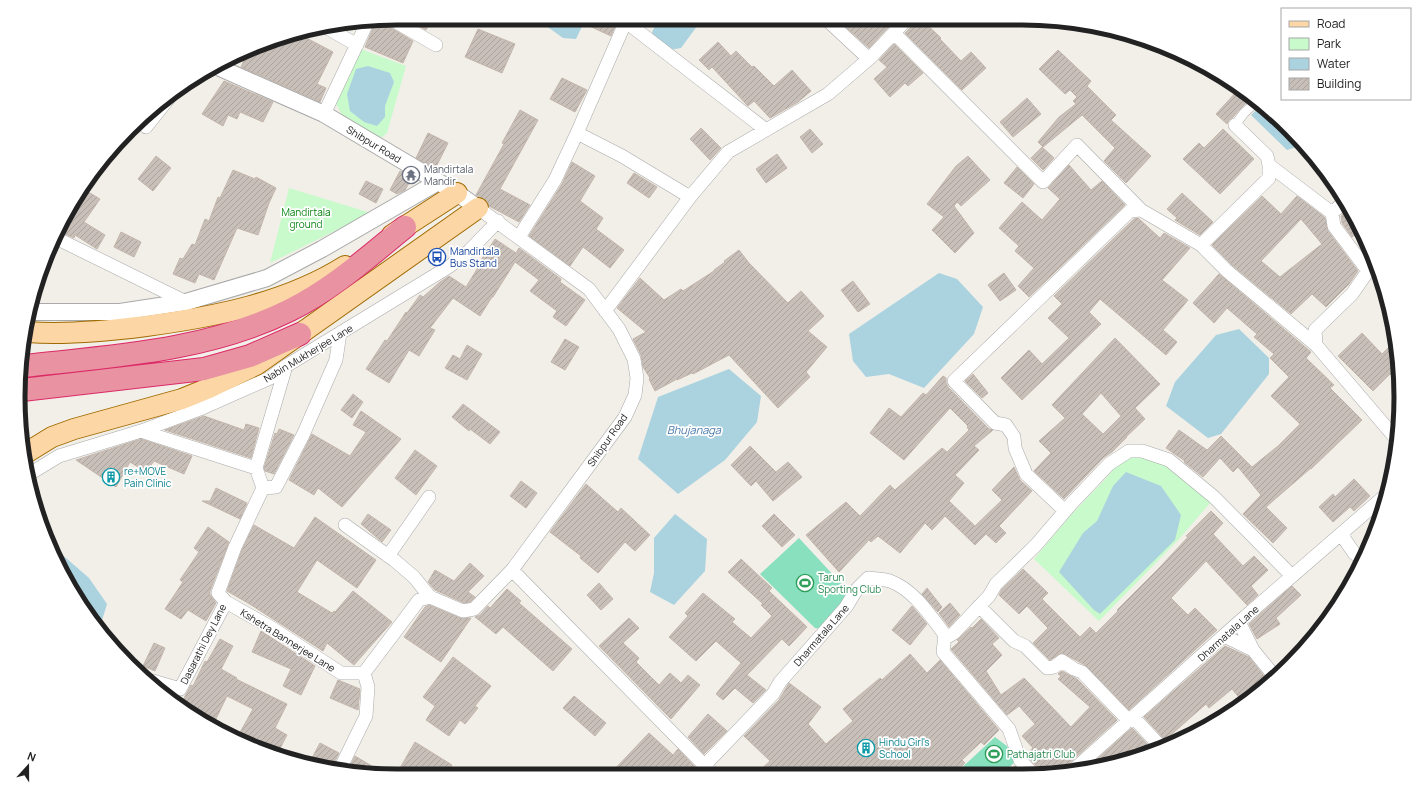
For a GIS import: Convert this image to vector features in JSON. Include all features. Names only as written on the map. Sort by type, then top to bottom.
[{"type":"highway","points":[[27,366],[174,348],[246,329],[288,302],[333,284],[405,226]]},
{"type":"highway","points":[[25,390],[204,369],[250,356],[300,334]]},
{"type":"main road","points":[[405,226],[457,193]]},
{"type":"main road","points":[[29,451],[52,437],[74,429],[182,399],[209,388],[256,365],[478,208]]},
{"type":"main road","points":[[31,332],[110,331],[183,321],[288,302]]},
{"type":"street","points":[[401,25],[436,46]]},
{"type":"street","points":[[519,237],[555,180],[577,133],[622,25]]},
{"type":"street","points":[[630,25],[766,130]]},
{"type":"street","points":[[833,25],[869,59]]},
{"type":"street","points":[[605,312],[690,197],[728,152],[828,94],[869,59],[901,25]]},
{"type":"street","points":[[324,114],[366,27]]},
{"type":"street","points":[[333,31],[357,45]]},
{"type":"street","points":[[894,33],[1043,182],[1077,145],[1141,210],[1201,245],[1227,271],[1316,346],[1392,434]]},
{"type":"street","name":"Shibpur Road","points":[[222,69],[324,114],[457,193],[498,221],[588,289],[619,329],[634,359],[637,378],[635,395],[626,417],[512,570]]},
{"type":"street","points":[[1201,245],[1269,178],[1267,156],[1235,125],[1252,105]]},
{"type":"street","points":[[146,127],[157,113]]},
{"type":"street","points":[[577,133],[622,156],[690,197]]},
{"type":"street","points":[[1269,165],[1332,213],[1334,226],[1368,271],[1352,294],[1314,330],[1316,346]]},
{"type":"street","points":[[35,312],[120,312],[186,302],[267,278],[322,249],[438,182]]},
{"type":"street","points":[[1332,213],[1340,205]]},
{"type":"street","points":[[1065,511],[1026,474],[1015,448],[1014,438],[1006,425],[995,424],[954,381],[1130,211],[1141,210]]},
{"type":"street","name":"Nabin Mukherjee Lane","points":[[33,472],[59,456],[141,431],[207,406],[270,378],[286,366],[450,266],[469,251],[498,221]]},
{"type":"street","points":[[60,240],[186,302]]},
{"type":"street","points":[[286,366],[256,468],[263,488],[276,486],[303,435],[336,360],[340,334]]},
{"type":"street","points":[[141,431],[256,468]]},
{"type":"street","points":[[944,639],[954,633],[989,596],[996,584],[1036,545],[1065,511],[1109,464],[1129,451],[1142,451],[1169,460],[1208,492],[1292,576]]},
{"type":"street","name":"Dasarathi Dey Lane","points":[[158,682],[180,689],[226,602],[218,593],[235,547],[263,488]]},
{"type":"street","points":[[388,556],[429,497]]},
{"type":"street","name":"Dharmatala Lane","points":[[1080,765],[1239,622],[1379,501]]},
{"type":"street","points":[[345,525],[414,577],[430,597],[463,611],[474,609],[512,570],[708,769]]},
{"type":"street","points":[[1341,534],[1354,553],[1359,556]]},
{"type":"street","name":"Dharmatala Lane","points":[[710,769],[768,699],[780,682],[846,607],[857,589],[868,578],[889,581],[908,590],[930,615],[945,635],[943,652],[1009,729],[1020,760],[1028,769]]},
{"type":"street","points":[[342,765],[366,716],[368,687],[364,673],[419,600],[430,597]]},
{"type":"street","name":"Kshetra Bannerjee Lane","points":[[226,602],[272,628],[341,673],[364,673]]},
{"type":"street","points":[[979,606],[1014,641],[1025,646],[1047,668],[1054,667],[1062,660],[1074,669],[1082,672],[1157,743]]},
{"type":"street","points":[[1239,622],[1253,650],[1272,673]]},
{"type":"street","points":[[1224,636],[1253,650]]},
{"type":"green space","points":[[358,48],[406,66],[387,133],[377,141],[343,117],[334,100]]},
{"type":"green space","name":"Mandirtala ground","points":[[289,188],[371,213],[270,263]]},
{"type":"green space","points":[[1132,456],[1141,457],[1168,466],[1211,502],[1180,538],[1099,621],[1034,559],[1070,516],[1109,475],[1115,466]]},
{"type":"green space","name":"Tarun Sporting Club","points":[[799,538],[849,592],[821,629],[815,628],[760,574]]},
{"type":"green space","name":"Pathajatri Club","points":[[995,737],[1007,746],[1015,762],[1007,769],[960,769]]},
{"type":"water","points":[[545,25],[583,25],[576,39],[563,38]]},
{"type":"water","points":[[656,25],[698,25],[681,48],[670,50],[653,36],[652,32]]},
{"type":"water","points":[[368,66],[390,73],[394,82],[385,106],[385,117],[377,126],[364,122],[350,111],[347,94],[356,69]]},
{"type":"water","points":[[1257,109],[1297,147],[1287,150],[1251,115]]},
{"type":"water","points":[[939,273],[957,279],[983,307],[974,334],[924,388],[889,374],[866,377],[853,361],[849,334]]},
{"type":"water","points":[[1239,329],[1269,358],[1269,374],[1221,434],[1208,438],[1166,406],[1175,382],[1216,335]]},
{"type":"water","name":"Bhujanaga","points":[[729,369],[761,396],[757,422],[725,460],[678,494],[638,459],[658,397]]},
{"type":"water","points":[[1126,472],[1161,486],[1181,515],[1175,540],[1100,614],[1094,610],[1059,572],[1083,533],[1097,521],[1113,486]]},
{"type":"water","points":[[675,514],[707,539],[705,571],[674,605],[650,592],[654,573],[654,538]]},
{"type":"water","points":[[58,551],[89,578],[107,604],[101,622],[75,583]]},
{"type":"building","points":[[417,25],[428,25],[426,30]]},
{"type":"building","points":[[587,25],[616,25],[611,36]]},
{"type":"building","points":[[844,25],[890,25],[869,48]]},
{"type":"building","points":[[913,25],[927,25],[961,61],[971,52],[986,68],[962,90],[905,33]]},
{"type":"building","points":[[374,26],[384,26],[413,41],[403,63],[365,47]]},
{"type":"building","points":[[478,29],[515,44],[502,73],[465,57]]},
{"type":"building","points":[[305,37],[333,52],[317,84],[326,88],[320,102],[241,67],[245,57],[277,45]]},
{"type":"building","points":[[718,42],[731,56],[736,51],[774,86],[792,70],[811,91],[798,102],[770,118],[754,101],[748,106],[712,67],[709,70],[699,60]]},
{"type":"building","points":[[894,44],[923,73],[908,86],[905,83],[890,97],[874,79],[887,67],[879,60]]},
{"type":"building","points":[[1058,50],[1091,81],[1087,86],[1116,115],[1111,120],[1151,156],[1126,183],[1104,161],[1115,148],[1082,115],[1043,147],[1038,142],[1059,117],[1076,104],[1073,101],[1077,97],[1070,90],[1065,94],[1039,69]]},
{"type":"building","points":[[562,78],[587,90],[575,112],[550,99]]},
{"type":"building","points":[[224,81],[273,102],[263,122],[240,112],[237,119],[228,115],[223,126],[202,114]]},
{"type":"building","points":[[1235,93],[1247,102],[1229,120],[1227,124],[1216,114]]},
{"type":"building","points":[[1027,98],[1041,114],[1013,137],[1000,122]]},
{"type":"building","points":[[520,110],[538,120],[500,189],[530,205],[519,222],[489,206],[487,201],[476,195],[504,144],[502,143]]},
{"type":"building","points":[[701,128],[721,148],[710,160],[690,139]]},
{"type":"building","points":[[810,129],[823,144],[812,153],[800,137]]},
{"type":"building","points":[[1223,129],[1254,159],[1220,194],[1183,159],[1199,143],[1204,148]]},
{"type":"building","points":[[428,133],[448,143],[435,169],[416,158]]},
{"type":"building","points":[[1042,147],[1054,158],[1043,170],[1031,158]]},
{"type":"building","points":[[777,154],[787,168],[766,183],[756,169]]},
{"type":"building","points":[[156,156],[171,168],[153,191],[138,179]]},
{"type":"building","points":[[968,156],[990,180],[961,206],[957,202],[954,206],[974,233],[955,253],[932,230],[944,217],[927,204],[956,166]]},
{"type":"building","points":[[572,162],[595,176],[580,201],[603,218],[596,229],[624,250],[610,268],[583,247],[570,266],[529,236],[562,184]]},
{"type":"building","points":[[1069,165],[1091,190],[1102,181],[1125,205],[1029,297],[1018,286],[1034,268],[1015,251],[1019,246],[999,228],[1022,202],[1042,220],[1060,199],[1048,188]]},
{"type":"building","points":[[1017,167],[1034,184],[1023,198],[1004,183]]},
{"type":"building","points":[[233,170],[255,179],[256,177],[276,188],[258,235],[237,228],[214,280],[199,274],[195,283],[173,274],[180,258],[183,259],[192,244],[195,245],[205,219],[209,221],[218,197],[220,198]]},
{"type":"building","points":[[400,171],[412,178],[405,190],[397,194],[390,190]]},
{"type":"building","points":[[634,173],[657,187],[649,198],[627,183]]},
{"type":"building","points":[[366,181],[383,189],[376,203],[359,194]]},
{"type":"building","points":[[87,191],[100,199],[84,222],[105,235],[97,249],[75,235],[74,238],[63,233]]},
{"type":"building","points":[[1182,193],[1213,222],[1200,235],[1175,220],[1177,218],[1167,209]]},
{"type":"building","points":[[1262,196],[1281,214],[1297,196],[1325,218],[1328,231],[1358,271],[1349,284],[1326,307],[1312,294],[1291,314],[1232,265],[1212,245]],"holes":[[[1301,219],[1322,244],[1280,277],[1261,261]]]},
{"type":"building","points":[[1345,212],[1356,232],[1357,234],[1352,237],[1342,223],[1341,216]]},
{"type":"building","points":[[1138,218],[1160,238],[1164,233],[1190,248],[1162,280],[1188,300],[1163,330],[1177,342],[1166,355],[1100,299],[1089,312],[1101,324],[1022,400],[1001,378],[1029,350],[1042,364],[1069,338],[1048,318],[1062,304],[1054,296],[1134,219]]},
{"type":"building","points":[[121,232],[141,242],[134,257],[114,247]]},
{"type":"building","points":[[495,239],[516,253],[519,248],[561,279],[560,282],[585,300],[566,326],[553,317],[557,311],[530,291],[539,280],[515,262],[480,316],[453,298],[430,328],[435,330],[419,356],[409,350],[389,383],[366,369],[385,340],[387,341],[406,312],[407,313],[420,295],[423,297],[449,276],[466,287]]},
{"type":"building","points":[[739,250],[749,263],[788,303],[801,291],[824,316],[808,331],[827,347],[806,372],[810,377],[778,408],[729,355],[693,374],[692,373],[677,379],[655,391],[649,379],[650,378],[643,367],[641,355],[633,339],[646,332],[617,308],[640,278],[664,300],[681,289],[683,291],[714,271],[725,262],[724,261]]},
{"type":"building","points":[[1004,273],[1016,290],[1000,301],[988,285]]},
{"type":"building","points":[[1219,274],[1311,352],[1306,358],[1334,385],[1330,388],[1362,420],[1311,469],[1266,507],[1287,528],[1273,543],[1243,514],[1261,495],[1238,467],[1233,472],[1220,458],[1203,477],[1184,462],[1185,461],[1166,448],[1179,430],[1207,450],[1221,436],[1252,467],[1278,446],[1300,424],[1271,396],[1289,377],[1270,358],[1274,354],[1254,337],[1257,334],[1227,308],[1214,323],[1193,303]]},
{"type":"building","points":[[853,281],[870,304],[858,312],[841,290]]},
{"type":"building","points":[[1362,333],[1382,354],[1391,345],[1393,377],[1390,374],[1373,391],[1338,356]]},
{"type":"building","points":[[1115,338],[1160,384],[1135,408],[1145,419],[1112,452],[1103,458],[1064,499],[1034,471],[1051,453],[1039,441],[1065,418],[1052,405]],"holes":[[[1101,393],[1121,416],[1103,434],[1082,414]]]},
{"type":"building","points":[[565,339],[579,347],[565,370],[551,362]]},
{"type":"building","points":[[467,345],[482,354],[467,380],[445,368],[453,355],[460,359]]},
{"type":"building","points":[[973,374],[988,393],[982,398],[965,381]]},
{"type":"building","points":[[943,376],[946,378],[948,387],[989,429],[993,430],[974,446],[979,450],[955,475],[964,483],[949,501],[975,526],[1002,500],[992,490],[1014,467],[1020,480],[1032,491],[999,526],[1006,533],[996,543],[986,534],[975,545],[945,516],[932,530],[925,523],[900,553],[878,536],[871,542],[869,540],[839,572],[806,535],[846,502],[860,516],[890,485],[895,490],[942,448],[947,452],[969,430],[967,427],[968,426],[950,408],[904,460],[870,433],[889,408],[901,417],[923,393],[926,395]]},
{"type":"building","points":[[353,394],[363,402],[352,418],[341,410]]},
{"type":"building","points":[[463,404],[500,432],[490,444],[470,429],[469,431],[452,417]]},
{"type":"building","points":[[361,411],[401,439],[342,507],[318,488],[314,495],[289,480],[312,434],[350,456],[366,432],[353,425]]},
{"type":"building","points":[[204,416],[244,430],[246,424],[259,428],[251,458],[165,430]]},
{"type":"building","points":[[279,429],[294,435],[274,474],[265,471],[264,468],[275,433],[277,434]]},
{"type":"building","points":[[141,439],[192,456],[184,474],[154,461],[146,472],[130,462],[116,487],[76,460]]},
{"type":"building","points":[[750,446],[776,472],[788,462],[802,477],[773,501],[756,481],[751,486],[731,465]]},
{"type":"building","points":[[415,450],[437,466],[416,495],[395,478]]},
{"type":"building","points":[[1354,479],[1370,496],[1354,511],[1350,507],[1333,522],[1319,507],[1333,494],[1335,497]]},
{"type":"building","points":[[521,481],[537,493],[526,508],[510,496]]},
{"type":"building","points":[[586,484],[618,512],[621,508],[650,535],[635,551],[625,542],[598,573],[580,558],[581,556],[550,532]]},
{"type":"building","points":[[216,488],[247,503],[240,519],[202,501],[210,501]]},
{"type":"building","points":[[1211,511],[1223,523],[1213,534],[1243,566],[1254,556],[1268,570],[1251,586],[1258,595],[1247,605],[1206,561],[1171,598],[1188,615],[1195,608],[1217,630],[1129,710],[1085,665],[1062,653],[1050,660],[1033,643],[1048,628],[1027,606],[1019,614],[999,595],[1002,589],[1023,569],[1048,593],[1042,599],[1080,637],[1090,627],[1096,633],[1160,567],[1188,537],[1186,536]]},
{"type":"building","points":[[368,514],[391,530],[382,542],[361,524]]},
{"type":"building","points":[[774,514],[795,535],[782,547],[762,526]]},
{"type":"building","points":[[315,517],[376,560],[357,588],[317,560],[297,592],[332,613],[334,611],[335,612],[353,591],[392,622],[354,665],[327,643],[323,651],[227,591],[242,550],[254,525],[294,548]]},
{"type":"building","points":[[208,527],[229,542],[210,591],[210,595],[216,603],[206,621],[188,610],[181,619],[165,609],[183,582],[180,580],[199,552],[194,548]]},
{"type":"building","points":[[741,559],[772,588],[769,591],[807,627],[789,646],[782,639],[747,675],[766,690],[753,703],[735,688],[723,700],[716,694],[741,663],[716,641],[696,661],[669,637],[688,616],[685,613],[703,593],[735,619],[732,622],[751,638],[772,616],[761,605],[763,604],[728,572]]},
{"type":"building","points":[[470,563],[484,576],[468,592],[475,597],[470,602],[464,603],[435,590],[428,582],[435,570],[454,581]]},
{"type":"building","points":[[599,583],[613,599],[601,610],[587,595]]},
{"type":"building","points":[[1292,586],[1301,595],[1276,618],[1280,624],[1257,639],[1249,624]]},
{"type":"building","points":[[927,588],[942,607],[938,612],[922,594]]},
{"type":"building","points":[[507,589],[521,601],[519,603],[572,649],[553,671],[503,627],[496,634],[475,617],[480,615],[488,606],[490,608]]},
{"type":"building","points":[[950,603],[960,615],[949,627],[939,613]]},
{"type":"building","points":[[429,605],[460,618],[471,618],[441,662],[404,637],[425,607]]},
{"type":"building","points":[[912,606],[927,624],[910,645],[892,630]]},
{"type":"building","points":[[629,618],[639,628],[623,643],[639,658],[636,662],[659,685],[670,673],[681,683],[688,675],[700,685],[671,719],[599,646]]},
{"type":"building","points":[[981,619],[999,638],[992,644],[1002,655],[986,671],[1001,695],[1024,678],[1071,727],[1090,707],[1058,679],[1061,676],[1058,674],[1062,671],[1077,679],[1117,720],[1066,766],[1038,768],[1026,754],[1033,748],[1022,736],[1035,724],[1019,706],[1007,715],[951,649],[959,642],[957,640],[971,627],[972,628]]},
{"type":"building","points":[[261,631],[315,666],[301,695],[283,686],[291,669],[252,652]]},
{"type":"building","points":[[220,639],[233,646],[221,669],[237,678],[236,679],[287,704],[275,728],[287,735],[279,750],[239,734],[253,709],[227,696],[215,721],[183,701],[191,685],[193,686],[205,661],[207,662]]},
{"type":"building","points":[[154,643],[165,648],[155,671],[143,666]]},
{"type":"building","points":[[1225,646],[1249,657],[1266,678],[1240,698],[1232,689],[1209,708],[1206,704],[1165,740],[1144,717]]},
{"type":"building","points":[[910,654],[927,673],[940,660],[999,730],[984,745],[981,742],[962,760],[965,763],[959,769],[761,769],[770,761],[744,736],[779,700],[789,683],[821,707],[808,724],[826,744],[853,721],[843,709],[880,678],[882,680]]},
{"type":"building","points":[[453,657],[491,686],[475,706],[478,708],[465,724],[460,720],[449,736],[426,720],[435,706],[423,697]]},
{"type":"building","points":[[338,680],[360,689],[358,710],[330,698]]},
{"type":"building","points":[[574,696],[606,723],[595,736],[563,708]]},
{"type":"building","points":[[708,714],[727,731],[704,754],[688,737]]},
{"type":"building","points":[[1132,728],[1149,746],[1118,756],[1094,762]]},
{"type":"building","points":[[649,733],[673,755],[678,749],[696,768],[695,769],[615,769]]},
{"type":"building","points":[[415,742],[452,765],[450,769],[399,769]]},
{"type":"building","points":[[320,743],[339,753],[334,764],[312,758]]},
{"type":"building","points":[[355,756],[375,768],[373,768],[350,766]]},
{"type":"place","name":"Mandirtala Mandir","points":[[411,175]]},
{"type":"place","name":"Mandirtala Bus Stand","points":[[437,257]]},
{"type":"place","name":"re+MOVE Pain Clinic","points":[[111,477]]},
{"type":"place","name":"Tarun Sporting Club","points":[[805,583]]},
{"type":"place","name":"Hindu Girl's School","points":[[866,748]]},
{"type":"place","name":"Pathajatri Club","points":[[994,754]]}]
